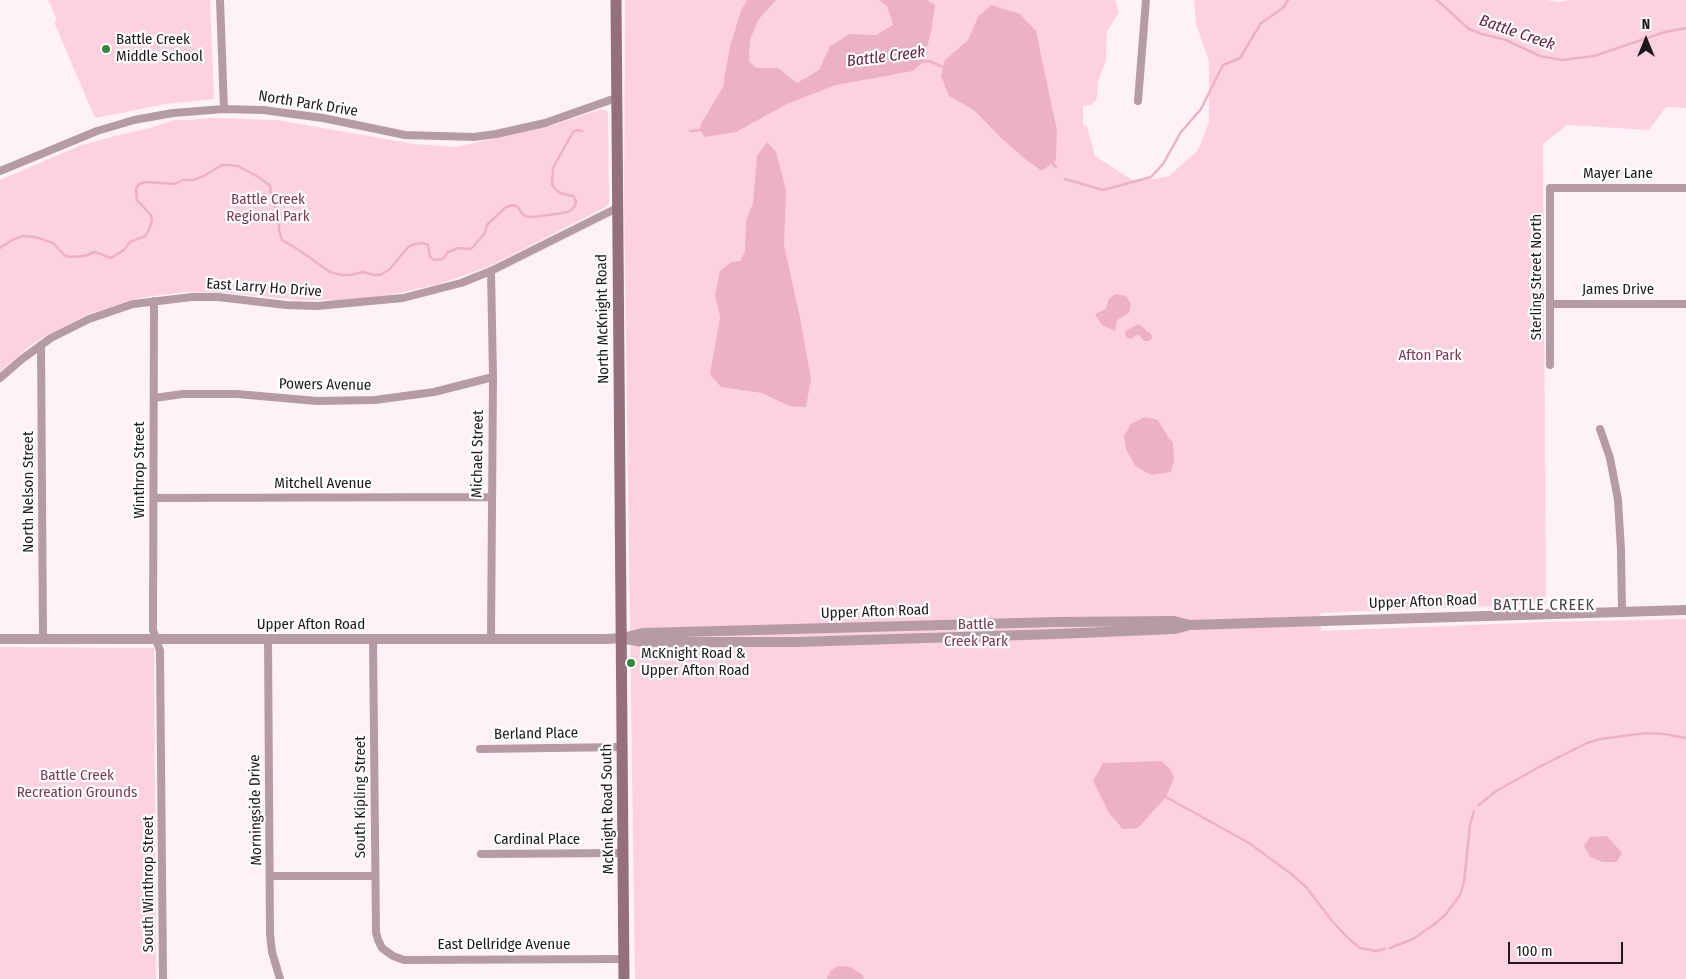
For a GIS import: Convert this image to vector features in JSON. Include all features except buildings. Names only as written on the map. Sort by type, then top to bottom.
[{"type":"main road","name":"North McKnight Road","points":[[616,0],[622,638]]},
{"type":"main road","name":"McKnight Road South","points":[[622,638],[624,979]]},
{"type":"street","points":[[220,0],[224,109]]},
{"type":"street","points":[[1138,101],[1146,0]]},
{"type":"street","name":"North Park Drive","points":[[0,171],[73,140],[134,120],[173,113],[224,109],[263,110],[301,114],[405,135],[474,137],[545,123],[616,98]]},
{"type":"street","name":"Mayer Lane","points":[[1550,188],[1686,188]]},
{"type":"street","name":"Sterling Street North","points":[[1550,188],[1550,365]]},
{"type":"street","name":"East Larry Ho Drive","points":[[0,378],[42,345],[71,328],[96,316],[133,304],[192,297],[218,297],[286,305],[317,306],[345,305],[403,298],[453,285],[491,271],[617,208]]},
{"type":"street","name":"Michael Street","points":[[491,271],[493,377],[491,638]]},
{"type":"street","name":"Winthrop Street","points":[[154,301],[153,630],[157,639]]},
{"type":"street","name":"James Drive","points":[[1551,304],[1686,304]]},
{"type":"street","name":"North Nelson Street","points":[[42,345],[43,639]]},
{"type":"street","name":"Powers Avenue","points":[[154,398],[184,394],[218,394],[316,401],[375,400],[434,392],[493,377]]},
{"type":"street","points":[[1600,429],[1610,458],[1618,500],[1622,611]]},
{"type":"street","name":"Mitchell Avenue","points":[[154,498],[491,497]]},
{"type":"street","name":"Upper Afton Road","points":[[0,639],[373,640],[622,638],[643,633],[1056,622],[1174,620],[1190,625],[1686,610]]},
{"type":"street","name":"South Winthrop Street","points":[[157,639],[160,651],[163,979]]},
{"type":"street","name":"Morningside Drive","points":[[268,640],[270,934],[272,952],[280,979]]},
{"type":"street","name":"South Kipling Street","points":[[373,640],[376,932],[378,940],[386,951]]},
{"type":"street","name":"Berland Place","points":[[480,749],[622,747]]},
{"type":"street","name":"Cardinal Place","points":[[482,854],[623,853]]},
{"type":"street","points":[[270,876],[375,876]]},
{"type":"street","name":"East Dellridge Avenue","points":[[386,951],[404,960],[624,959]]},
{"type":"green space","points":[[48,0],[210,0],[214,99],[165,104],[95,118],[54,22],[57,20]]},
{"type":"green space","name":"Battle Creek Park","points":[[625,0],[1115,0],[1119,12],[1107,32],[1106,60],[1098,82],[1097,98],[1092,105],[1083,106],[1083,125],[1087,126],[1095,156],[1132,180],[1169,176],[1198,150],[1209,122],[1209,61],[1196,24],[1194,0],[1547,0],[1558,2],[1570,0],[1686,0],[1686,108],[1666,107],[1649,130],[1567,125],[1543,144],[1546,604],[1320,613],[1321,631],[1547,622],[1686,619],[1686,979],[635,979],[624,203]]},
{"type":"green space","name":"Battle Creek Regional Park","points":[[601,109],[608,113],[609,203],[606,207],[488,267],[436,285],[380,297],[299,300],[228,293],[185,292],[139,298],[86,315],[32,344],[0,372],[0,180],[79,146],[174,120],[208,118],[277,120],[414,144],[456,147],[553,125]]},
{"type":"green space","name":"Battle Creek Recreation Grounds","points":[[0,647],[154,648],[156,979],[0,979]]},
{"type":"water","points":[[747,0],[776,0],[758,20],[750,40],[749,61],[756,68],[778,68],[797,83],[819,70],[830,46],[850,34],[876,35],[893,25],[887,6],[879,0],[927,0],[935,5],[931,32],[923,62],[913,71],[836,85],[787,104],[736,132],[705,137],[700,130],[701,124],[723,87],[730,46],[741,11]]},
{"type":"water","points":[[991,5],[1020,14],[1036,31],[1057,131],[1056,160],[1042,171],[999,136],[974,110],[949,96],[941,76],[945,60],[968,40],[978,17]]},
{"type":"water","points":[[767,142],[776,152],[786,190],[784,245],[811,379],[806,407],[789,406],[762,393],[721,387],[710,374],[720,317],[715,295],[720,271],[731,262],[740,261],[745,251],[746,221],[753,203],[757,156]]},
{"type":"water","points":[[1115,294],[1126,296],[1131,304],[1129,313],[1117,320],[1115,331],[1102,325],[1095,314],[1106,309],[1109,299]]},
{"type":"water","points":[[1139,324],[1151,334],[1152,338],[1149,341],[1144,341],[1138,334],[1131,339],[1126,337],[1125,332],[1127,330]]},
{"type":"water","points":[[1145,417],[1158,420],[1173,442],[1174,460],[1171,472],[1151,475],[1135,466],[1126,449],[1124,436],[1131,424]]},
{"type":"water","points":[[1162,761],[1171,771],[1174,778],[1166,797],[1138,828],[1123,829],[1109,813],[1093,781],[1103,763]]},
{"type":"water","points":[[1607,836],[1622,853],[1616,862],[1603,862],[1590,857],[1584,846],[1590,837]]},
{"type":"water","points":[[839,966],[850,967],[862,974],[864,979],[827,979],[831,970]]},
{"type":"waterway","name":"Battle Creek","points":[[1065,179],[1103,190],[1151,177],[1163,164],[1181,132],[1201,109],[1223,65],[1240,58],[1261,23],[1283,8],[1288,0]]},
{"type":"waterway","name":"Battle Creek","points":[[1437,0],[1469,29],[1506,40],[1540,56],[1562,60],[1594,56],[1665,32],[1686,28]]},
{"type":"waterway","name":"Battle Creek","points":[[921,62],[929,61],[946,68]]},
{"type":"waterway","name":"Battle Creek","points":[[0,248],[14,239],[23,236],[35,237],[53,243],[64,255],[70,257],[84,256],[95,252],[111,258],[124,250],[130,242],[145,236],[149,230],[152,221],[151,215],[137,200],[136,189],[139,184],[146,182],[175,184],[183,180],[193,180],[204,176],[222,165],[228,165],[238,166],[270,186],[272,202],[277,210],[282,240],[330,272],[342,275],[363,272],[380,275],[390,269],[408,247],[415,244],[423,243],[428,245],[430,257],[434,260],[443,259],[448,252],[459,248],[472,248],[485,233],[487,225],[506,207],[513,205],[518,207],[525,216],[533,217],[570,211],[575,206],[576,201],[573,196],[560,193],[555,189],[552,184],[553,168],[573,132],[577,130],[582,131]]},
{"type":"waterway","name":"Battle Creek","points":[[690,131],[703,130]]},
{"type":"waterway","name":"Battle Creek","points":[[1050,161],[1056,167]]},
{"type":"waterway","points":[[1479,805],[1496,791],[1587,743],[1600,739],[1646,733],[1686,738]]},
{"type":"waterway","points":[[1166,797],[1249,843],[1294,876],[1307,888],[1332,921],[1360,948],[1376,951],[1385,949]]},
{"type":"waterway","points":[[1390,948],[1413,939],[1436,923],[1446,914],[1460,895],[1464,882],[1470,825],[1474,811]]},
{"type":"place","name":"Battle Creek Middle School","points":[[106,49]]},
{"type":"place","name":"McKnight Road & Upper Afton Road","points":[[631,663]]},
{"type":"district","name":"BATTLE CREEK","points":[[1544,606]]},
{"type":"park label","name":"Afton Park","points":[[1430,356]]}]
